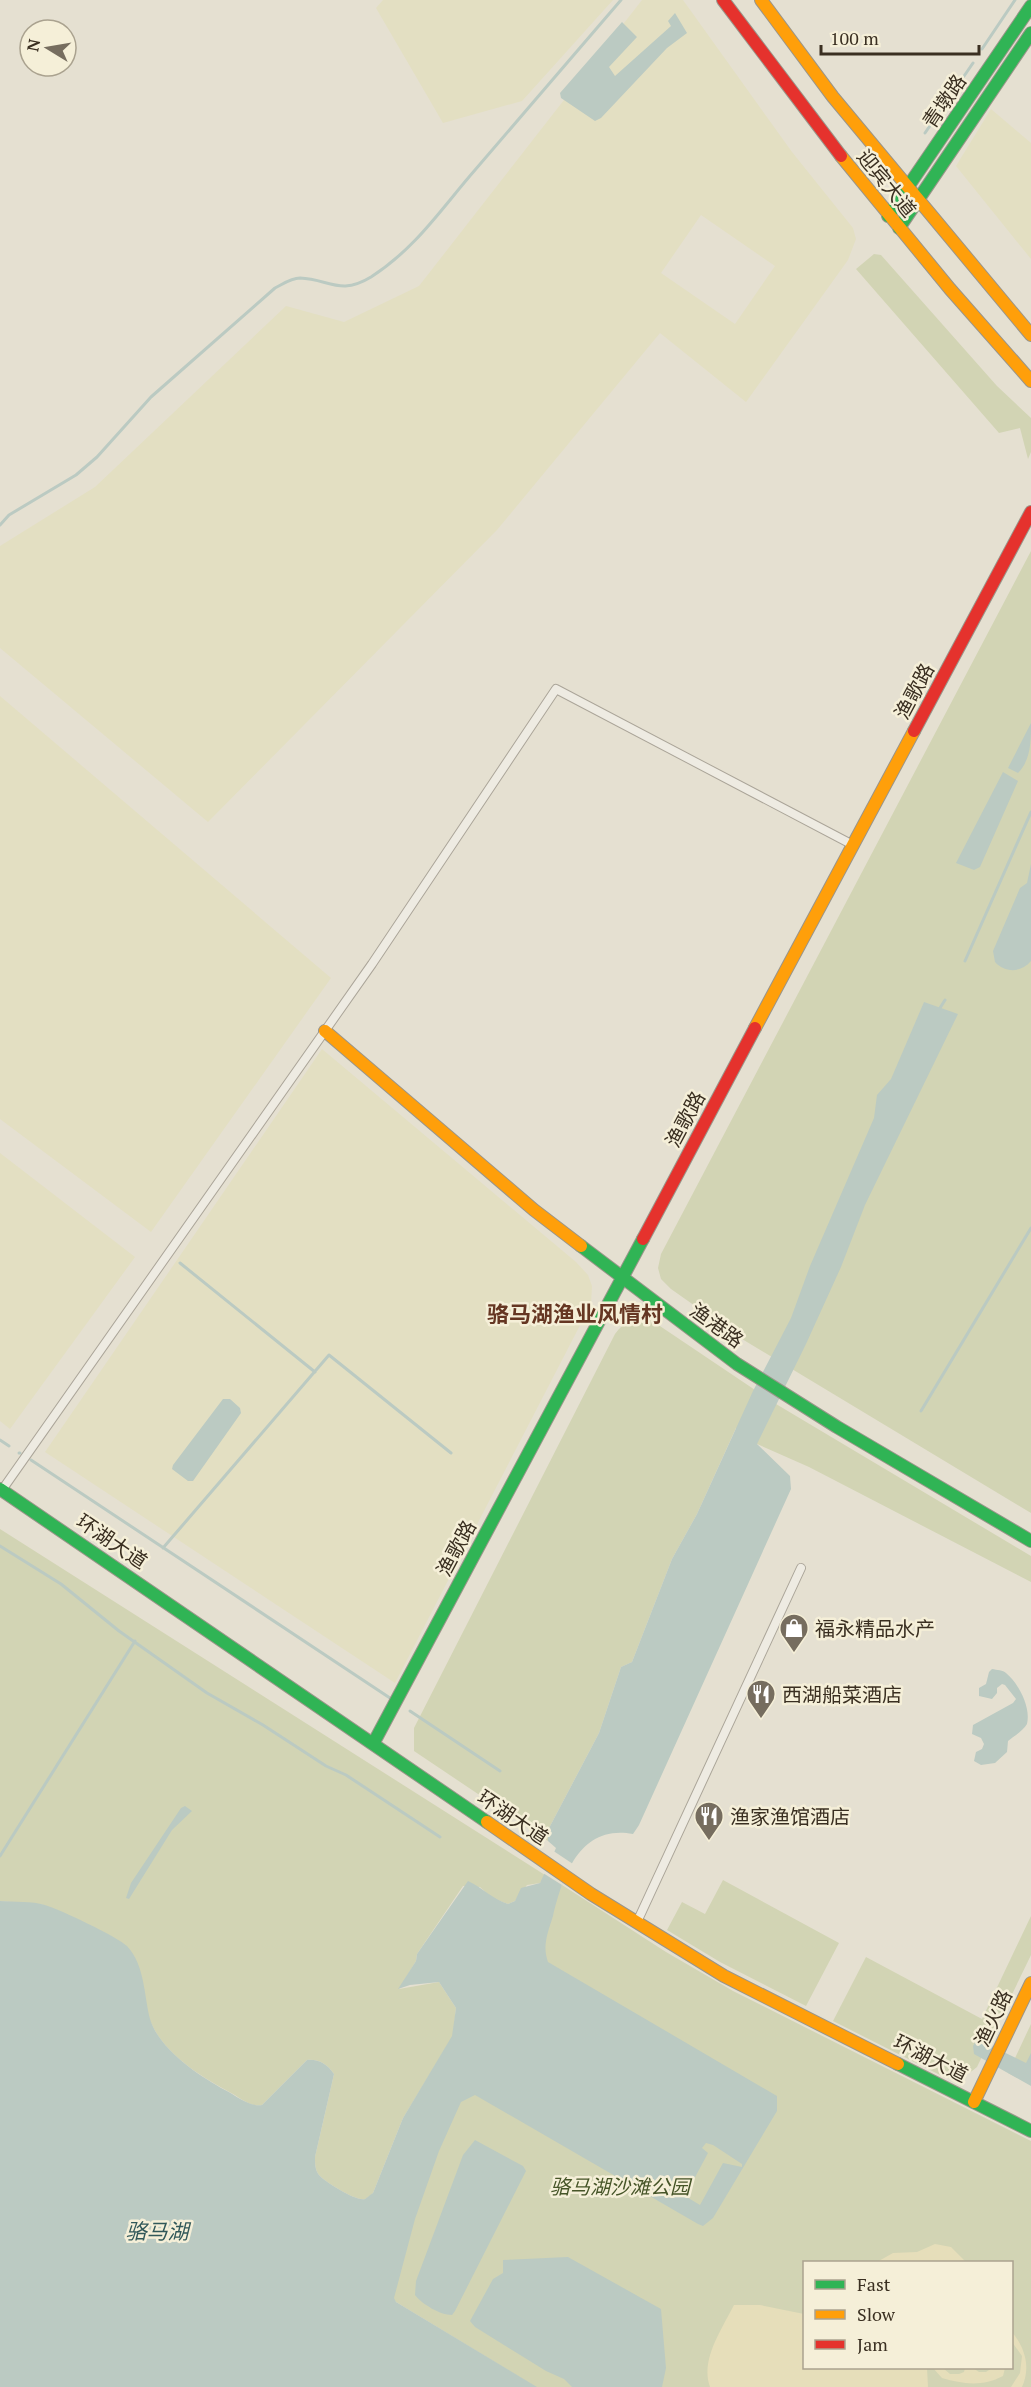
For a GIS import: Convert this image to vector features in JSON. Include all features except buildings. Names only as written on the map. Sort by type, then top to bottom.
[{"type":"main road","name":"迎宾大道","points":[[723,0],[822,134],[888,216],[1031,381]]},
{"type":"main road","name":"迎宾大道","points":[[761,0],[834,97],[908,189],[1031,335]]},
{"type":"main road","name":"青墩路","points":[[888,216],[1031,6]]},
{"type":"main road","name":"青墩路","points":[[898,228],[1031,33]]},
{"type":"main road","name":"渔歌路","points":[[373,1744],[1031,512]]},
{"type":"main road","name":"渔港路","points":[[325,1031],[534,1210],[737,1364],[887,1458],[1031,1541]]},
{"type":"main road","name":"环湖大道","points":[[1,1490],[591,1894],[724,1976],[1031,2131]]},
{"type":"main road","name":"渔火路","points":[[974,2102],[1031,1983]]},
{"type":"street","points":[[1,1490],[372,964],[556,689],[854,845]]},
{"type":"street","points":[[637,1922],[801,1568]]},
{"type":"shaded area","points":[[383,0],[613,0],[522,101],[443,123],[376,8]]},
{"type":"shaded area","points":[[642,0],[683,0],[792,152],[853,228],[856,239],[848,260],[746,402],[660,333],[497,530],[208,822],[0,648],[0,546],[95,487],[286,306],[344,322],[419,286]],"holes":[[[701,215],[775,266],[735,324],[661,273]]]},
{"type":"shaded area","points":[[991,109],[1031,143],[1031,259],[956,166]]},
{"type":"shaded area","points":[[0,696],[331,978],[151,1232],[0,1119]]},
{"type":"shaded area","points":[[322,1049],[576,1262],[588,1275],[592,1286],[591,1304],[395,1683],[45,1452]]},
{"type":"shaded area","points":[[0,1153],[135,1257],[10,1429],[0,1421]]},
{"type":"green space","points":[[874,254],[881,255],[997,386],[1031,418],[1031,452],[1028,459],[1020,428],[999,433],[856,269]]},
{"type":"green space","points":[[1031,551],[1031,1513],[742,1339],[671,1289],[661,1279],[658,1268],[661,1254]]},
{"type":"green space","points":[[648,1318],[776,1404],[1031,1556],[1031,1582],[809,1467],[757,1444],[736,1428],[697,1514],[672,1559],[632,1662],[621,1667],[599,1733],[548,1830],[548,1841],[414,1751],[414,1728],[615,1334],[629,1321]]},
{"type":"green space","points":[[0,1529],[545,1875],[540,1883],[527,1885],[515,1901],[508,1904],[492,1898],[480,1887],[463,1886],[417,1954],[416,1961],[399,1989],[439,1982],[456,2008],[453,2036],[403,2118],[373,2193],[367,2198],[355,2198],[341,2191],[322,2178],[316,2169],[315,2157],[334,2074],[326,2065],[319,2061],[307,2060],[262,2105],[247,2102],[197,2073],[166,2046],[148,2016],[134,1956],[44,1905],[0,1901]]},
{"type":"green space","points":[[723,1880],[839,1943],[806,2006],[720,1962],[667,1930],[682,1902],[705,1914]]},
{"type":"green space","name":"骆马湖沙滩公园","points":[[562,1885],[666,1952],[733,1991],[1031,2141],[1031,2387],[536,2387],[396,2302],[380,2287],[426,2125]]},
{"type":"green space","points":[[1031,1916],[1031,1955],[977,2067],[966,2074],[946,2078],[833,2021],[866,1957],[982,2019]]},
{"type":"green space","points":[[1031,2024],[1031,2085],[1008,2073]]},
{"type":"sand","points":[[935,2244],[951,2247],[965,2261],[879,2261],[893,2253],[917,2252]]},
{"type":"sand","points":[[734,2305],[760,2305],[803,2314],[803,2369],[927,2369],[928,2387],[710,2387],[708,2366],[718,2334]]},
{"type":"sand","points":[[1013,2334],[1023,2351],[1026,2372],[1022,2387],[1011,2387],[1020,2373],[1022,2356],[1013,2343]]},
{"type":"sand","points":[[934,2369],[944,2369],[950,2374],[959,2374],[965,2369],[986,2372],[990,2369],[1005,2369],[1003,2376],[988,2382],[957,2382],[942,2378]]},
{"type":"water","points":[[675,13],[687,33],[667,48],[601,118],[595,121],[561,98],[560,93],[622,22],[637,37],[609,67],[615,76],[671,26],[668,21]]},
{"type":"water","points":[[1031,723],[1028,756],[1018,773],[1008,768]]},
{"type":"water","points":[[1003,772],[1018,781],[980,867],[974,870],[956,863]]},
{"type":"water","points":[[1031,864],[1031,961],[1023,968],[1008,970],[995,962],[993,951],[1020,888],[1027,883]]},
{"type":"water","name":"骆马湖","points":[[924,1002],[958,1014],[865,1205],[841,1267],[757,1444],[790,1476],[791,1489],[639,1825],[633,1834],[615,1833],[600,1837],[587,1845],[577,1856],[562,1884],[546,1939],[548,1962],[777,2096],[777,2111],[713,2218],[703,2226],[698,2224],[475,2095],[461,2102],[439,2151],[415,2219],[394,2298],[396,2302],[537,2387],[0,2387],[0,1901],[45,1905],[112,1936],[127,1946],[141,1971],[150,2019],[162,2041],[192,2069],[243,2100],[262,2105],[307,2060],[319,2061],[326,2065],[334,2074],[315,2157],[317,2171],[328,2182],[355,2198],[365,2199],[373,2193],[403,2118],[452,2036],[456,2008],[439,1982],[410,1985],[398,1989],[416,1961],[417,1954],[468,1881],[508,1904],[515,1901],[521,1888],[540,1883],[556,1848],[548,1841],[548,1830],[599,1733],[621,1667],[632,1662],[672,1559],[697,1514],[753,1391],[791,1318],[810,1266],[874,1118],[877,1095],[891,1079]],"holes":[[[706,2143],[742,2164],[742,2167],[723,2163],[700,2205],[685,2196],[708,2153],[702,2148]]]},
{"type":"water","points":[[223,1399],[230,1399],[240,1408],[241,1413],[193,1481],[188,1481],[172,1469],[173,1465]]},
{"type":"water","points":[[992,1669],[1005,1672],[1015,1683],[1026,1703],[1028,1717],[1025,1727],[1008,1741],[1007,1752],[995,1763],[981,1765],[974,1761],[976,1752],[982,1749],[984,1744],[981,1738],[972,1734],[973,1725],[1013,1703],[1016,1699],[1002,1684],[997,1688],[997,1693],[992,1699],[979,1696],[979,1688],[986,1684]]},
{"type":"water","points":[[185,1806],[192,1811],[172,1830],[129,1899],[126,1898],[131,1883],[181,1808]]},
{"type":"water","points":[[977,2039],[1026,2063],[1031,2053],[1031,2086],[974,2054],[973,2046]]},
{"type":"water","points":[[475,2140],[523,2166],[526,2171],[455,2311],[452,2315],[447,2315],[427,2305],[415,2295],[416,2281],[463,2155]]},
{"type":"water","points":[[568,2257],[661,2309],[666,2368],[662,2387],[572,2387],[564,2379],[546,2371],[475,2327],[470,2321],[493,2279],[503,2273],[503,2260]]},
{"type":"pier","points":[[552,1850],[573,1864],[562,1885],[543,1873]]},
{"type":"waterway","points":[[0,525],[9,515],[76,475],[97,457],[151,397],[275,288],[290,280],[300,278],[335,285],[351,285],[360,283],[387,266],[415,241],[621,0]]},
{"type":"waterway","points":[[982,49],[1015,0]]},
{"type":"waterway","points":[[925,133],[973,63]]},
{"type":"waterway","points":[[965,961],[1031,812]]},
{"type":"waterway","points":[[940,1008],[945,1000]]},
{"type":"waterway","points":[[921,1411],[1031,1228]]},
{"type":"waterway","points":[[180,1263],[315,1372]]},
{"type":"waterway","points":[[163,1548],[329,1355],[451,1453]]},
{"type":"waterway","points":[[0,1440],[9,1446]]},
{"type":"waterway","points":[[31,1460],[393,1700]]},
{"type":"waterway","points":[[0,1546],[61,1584],[119,1631],[207,1693],[263,1725],[326,1766],[346,1775],[440,1837]]},
{"type":"waterway","points":[[0,1856],[135,1641]]},
{"type":"waterway","points":[[410,1711],[500,1771]]},
{"type":"traffic: fast","points":[[888,216],[1031,6]]},
{"type":"traffic: fast","points":[[899,228],[1031,33]]},
{"type":"traffic: fast","points":[[373,1744],[643,1239]]},
{"type":"traffic: fast","points":[[581,1246],[737,1364],[837,1427],[1031,1541]]},
{"type":"traffic: fast","points":[[0,1489],[487,1822]]},
{"type":"traffic: fast","points":[[898,2064],[1031,2131]]},
{"type":"traffic: slow","points":[[761,0],[833,97],[1031,335]]},
{"type":"traffic: slow","points":[[841,156],[950,289],[1031,381]]},
{"type":"traffic: slow","points":[[755,1028],[914,731]]},
{"type":"traffic: slow","points":[[325,1031],[534,1210],[581,1246]]},
{"type":"traffic: slow","points":[[487,1822],[591,1894],[724,1976],[898,2064]]},
{"type":"traffic: slow","points":[[974,2102],[1031,1983]]},
{"type":"traffic: jam","points":[[723,0],[841,156]]},
{"type":"traffic: jam","points":[[914,731],[1031,512]]},
{"type":"traffic: jam","points":[[643,1239],[755,1028]]},
{"type":"place","name":"福永精品水产","points":[[794,1654]]},
{"type":"place","name":"西湖船菜酒店","points":[[761,1720]]},
{"type":"place","name":"渔家渔馆酒店","points":[[709,1842]]},
{"type":"district","name":"骆马湖渔业风情村","points":[[575,1313]]}]
